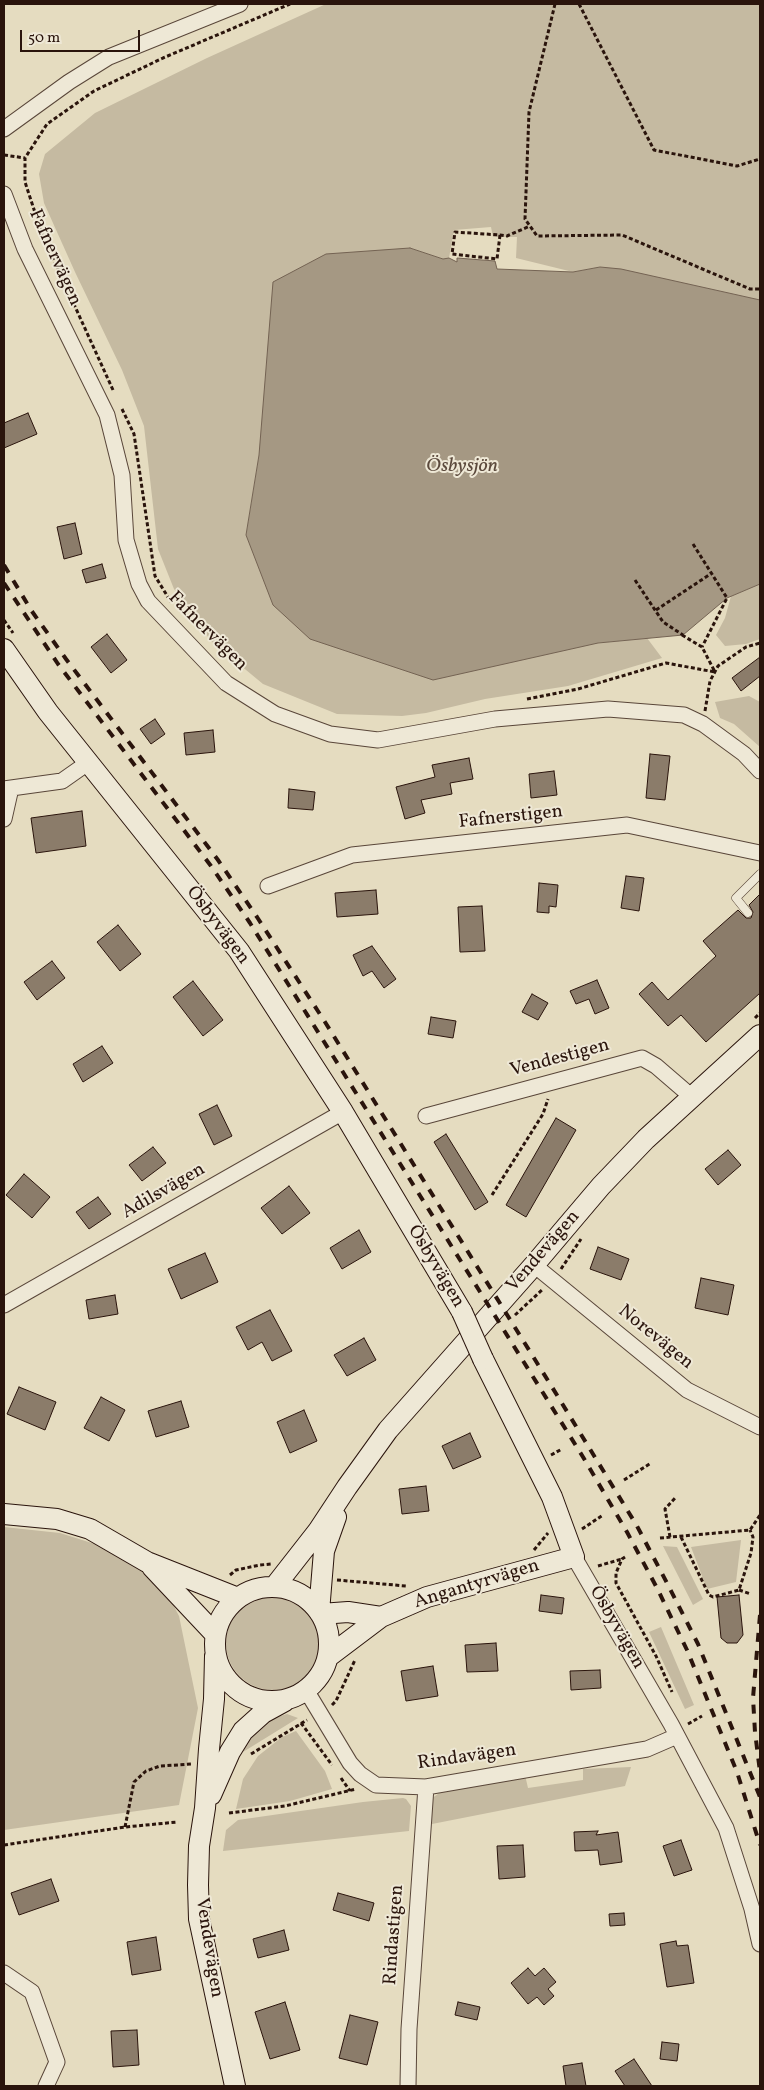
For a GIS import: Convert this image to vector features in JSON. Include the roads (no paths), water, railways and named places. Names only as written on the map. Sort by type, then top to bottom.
[{"type":"street","points":[[4,129],[69,82],[109,57],[240,4]]},
{"type":"street","name":"Fafnervägen","points":[[4,194],[25,250],[107,415],[122,475],[126,540],[139,584],[148,602],[226,683],[275,714],[330,734],[378,740],[495,719],[608,709],[684,715],[703,724],[744,754],[760,772]]},
{"type":"street","name":"Ösbyvägen","points":[[4,649],[48,712],[239,951],[342,1112],[462,1312],[552,1497],[571,1548],[681,1731],[726,1828],[752,1909],[760,1944]]},
{"type":"street","points":[[4,820],[8,788],[62,781],[89,762]]},
{"type":"street","name":"Fafnerstigen","points":[[268,886],[352,854],[627,826],[760,852]]},
{"type":"street","name":"Vendevägen","points":[[275,1586],[318,1531],[346,1487],[388,1430],[601,1186],[646,1139],[760,1035]]},
{"type":"street","name":"Vendestigen","points":[[426,1116],[642,1058],[656,1066],[692,1097]]},
{"type":"street","name":"Adilsvägen","points":[[4,1305],[342,1112]]},
{"type":"street","name":"Norevägen","points":[[534,1265],[687,1390],[760,1426]]},
{"type":"street","name":"Vendevägen","points":[[320,1613],[332,1577],[324,1552],[346,1487]]},
{"type":"street","points":[[4,1514],[57,1519],[90,1529],[147,1562],[238,1598]]},
{"type":"street","name":"Angantyrvägen","points":[[328,1657],[380,1617],[427,1597],[492,1578],[571,1548]]},
{"type":"street","points":[[147,1562],[214,1633]]},
{"type":"street","points":[[275,1586],[298,1592],[314,1604],[325,1620],[330,1640],[328,1657],[320,1676],[306,1690],[288,1699],[272,1701],[252,1698],[235,1688],[222,1672],[215,1656],[214,1633],[224,1615],[238,1598],[256,1588],[275,1586]]},
{"type":"street","points":[[320,1613],[348,1612],[380,1617]]},
{"type":"street","name":"Vendevägen","points":[[215,1656],[214,1699],[209,1749],[218,1810]]},
{"type":"street","name":"Rindavägen","points":[[306,1690],[350,1764],[376,1785],[426,1787],[647,1749],[681,1731]]},
{"type":"street","name":"Vendevägen","points":[[235,2086],[199,1919],[199,1846],[218,1810],[230,1752],[243,1731],[263,1713],[288,1699]]},
{"type":"street","name":"Rindastigen","points":[[408,2086],[409,2029],[426,1787]]},
{"type":"street","points":[[4,1972],[32,1992],[57,2062],[46,2086]]},
{"type":"lane","points":[[748,913],[736,898],[760,874]]},
{"type":"water","name":"Ösbysjön","points":[[410,248],[443,259],[449,258],[457,262],[457,258],[495,261],[497,269],[573,272],[600,267],[621,269],[760,300],[760,584],[727,598],[683,635],[598,643],[433,680],[310,639],[273,605],[246,535],[259,455],[273,282],[326,254]]},
{"type":"railway","points":[[4,565],[31,610],[66,659],[218,860],[257,917],[325,1022],[552,1387],[637,1526],[698,1644],[760,1797]]},
{"type":"railway","points":[[4,583],[58,664],[211,866],[250,923],[583,1457],[627,1532],[687,1650],[737,1772],[760,1845]]},
{"type":"railway","points":[[760,1615],[753,1698],[760,1772]]}]
